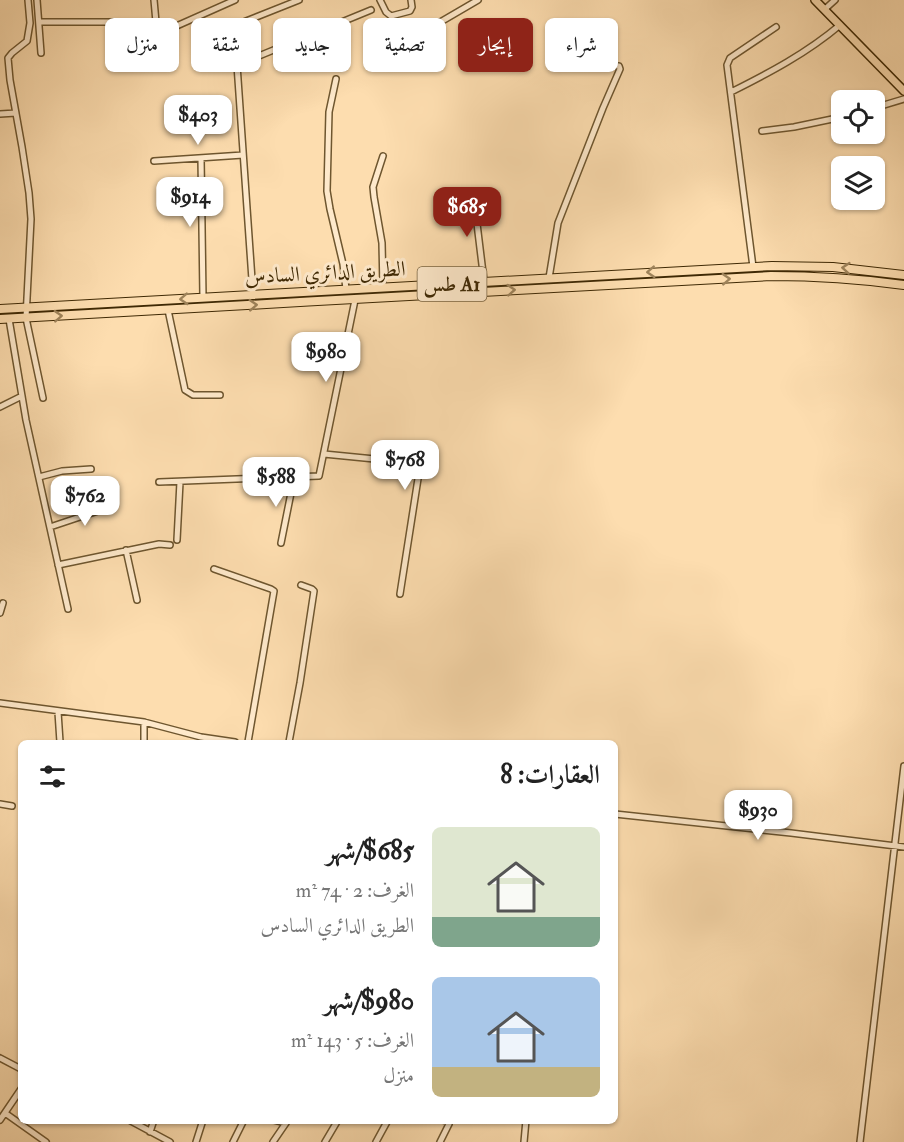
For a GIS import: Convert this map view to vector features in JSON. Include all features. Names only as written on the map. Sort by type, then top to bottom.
[{"type":"highway","name":"الطريق الدائري السادس","points":[[0,309],[771,266],[833,267],[904,275]]},
{"type":"highway","points":[[771,266],[771,276]]},
{"type":"highway","points":[[874,281],[875,271]]},
{"type":"highway","name":"الطريق الدائري السادس","points":[[4,319],[771,276],[811,276],[904,285]]},
{"type":"highway","points":[[335,290],[335,301]]},
{"type":"main road","points":[[815,0],[904,91]]},
{"type":"street","points":[[28,0],[30,23],[27,41],[8,58],[31,219],[26,318],[43,398]]},
{"type":"street","points":[[37,0],[41,53]]},
{"type":"street","points":[[154,0],[156,18]]},
{"type":"street","points":[[179,24],[234,0]]},
{"type":"street","points":[[254,18],[299,0]]},
{"type":"street","points":[[380,0],[386,12],[391,16],[410,11],[411,0]]},
{"type":"street","points":[[446,19],[478,0]]},
{"type":"street","points":[[825,9],[835,0]]},
{"type":"street","points":[[261,55],[372,10]]},
{"type":"street","points":[[39,22],[105,22]]},
{"type":"street","points":[[731,92],[782,66],[840,25]]},
{"type":"street","points":[[753,267],[727,65],[730,58],[776,27]]},
{"type":"street","points":[[0,58],[8,58]]},
{"type":"street","points":[[549,278],[558,223],[620,69],[618,66]]},
{"type":"street","points":[[237,72],[253,294]]},
{"type":"street","points":[[336,79],[329,112],[327,191],[343,264],[346,289]]},
{"type":"street","points":[[0,81],[10,80]]},
{"type":"street","points":[[885,105],[904,99]]},
{"type":"street","points":[[0,114],[16,113]]},
{"type":"street","points":[[762,131],[831,119]]},
{"type":"street","points":[[154,161],[243,155]]},
{"type":"street","points":[[382,287],[382,243],[374,187],[383,156]]},
{"type":"street","points":[[201,158],[203,297]]},
{"type":"street","points":[[473,191],[484,281]]},
{"type":"street","points":[[159,482],[319,476],[355,300]]},
{"type":"street","points":[[168,310],[185,390],[192,395],[220,395]]},
{"type":"street","points":[[4,319],[68,609]]},
{"type":"street","points":[[0,407],[22,396]]},
{"type":"street","points":[[324,453],[416,463],[420,466],[400,594]]},
{"type":"street","points":[[39,477],[62,471],[91,469]]},
{"type":"street","points":[[282,543],[294,477]]},
{"type":"street","points":[[177,540],[180,482]]},
{"type":"street","points":[[50,526],[113,506]]},
{"type":"street","points":[[58,565],[159,544],[170,545]]},
{"type":"street","points":[[126,550],[137,600]]},
{"type":"street","points":[[214,569],[274,591],[248,740]]},
{"type":"street","points":[[289,740],[314,591],[301,585]]},
{"type":"street","points":[[0,613],[3,603]]},
{"type":"street","points":[[0,703],[144,722],[201,740]]},
{"type":"street","points":[[58,712],[60,740]]},
{"type":"street","points":[[144,722],[144,740]]},
{"type":"street","points":[[860,1142],[904,766]]},
{"type":"street","points":[[0,804],[12,806]]},
{"type":"street","points":[[618,814],[904,847]]},
{"type":"street","points":[[0,1058],[18,1067]]},
{"type":"street","points":[[0,1120],[18,1094]]},
{"type":"street","points":[[5,1113],[18,1122]]},
{"type":"street","points":[[21,1124],[46,1142]]},
{"type":"street","points":[[136,1124],[170,1142]]},
{"type":"street","points":[[150,1132],[153,1124]]},
{"type":"street","points":[[196,1142],[202,1124]]},
{"type":"street","points":[[233,1142],[242,1124]]},
{"type":"street","points":[[273,1142],[286,1124]]},
{"type":"street","points":[[325,1142],[336,1124]]},
{"type":"street","points":[[376,1142],[386,1124]]},
{"type":"street","points":[[440,1142],[449,1124]]},
{"type":"street","points":[[524,1142],[526,1124]]}]
